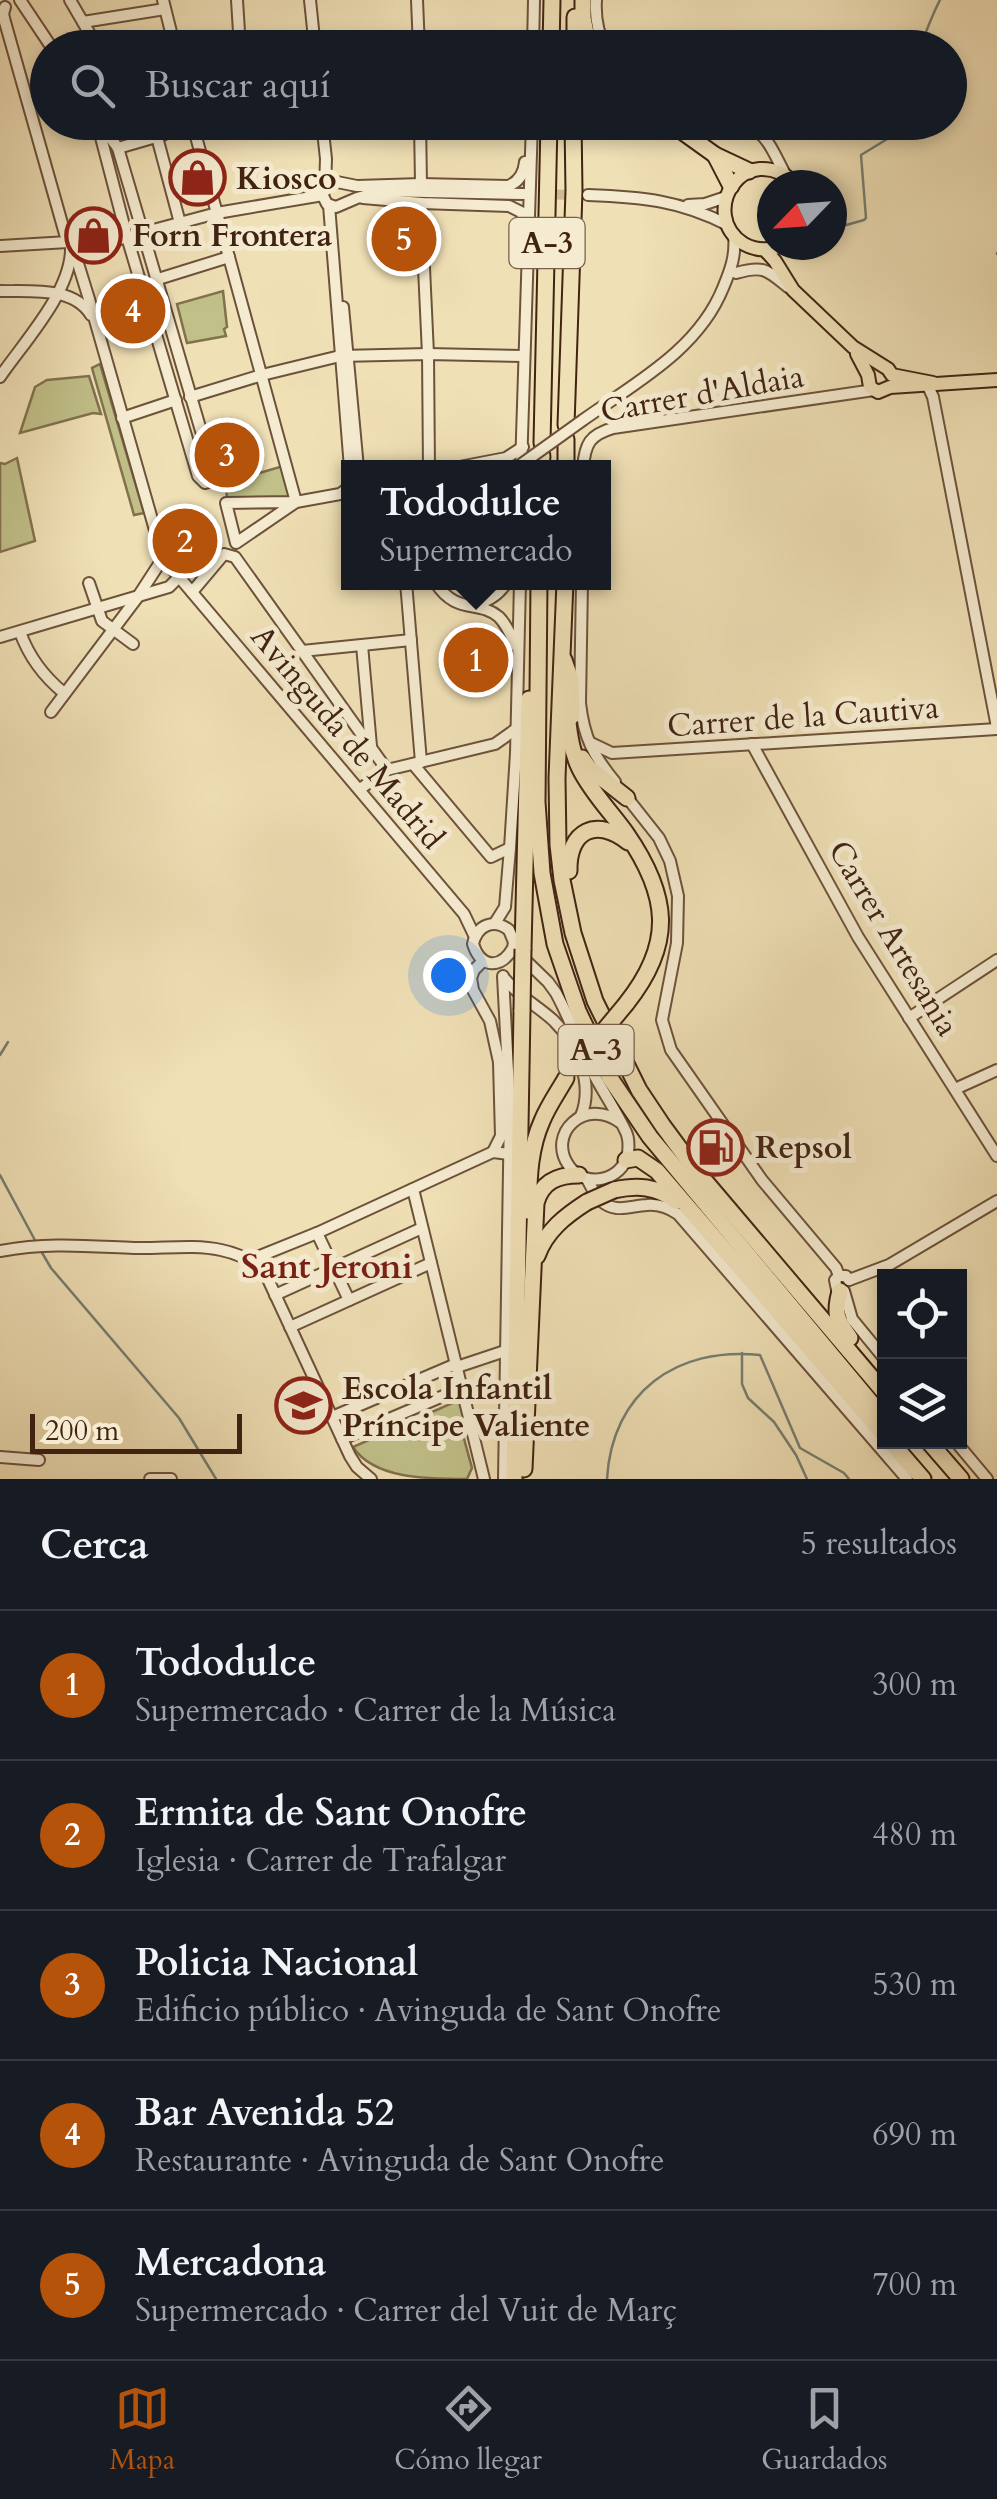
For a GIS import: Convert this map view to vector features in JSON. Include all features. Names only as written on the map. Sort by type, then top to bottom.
[{"type":"highway","points":[[551,30],[552,0]]},
{"type":"highway","points":[[576,30],[579,0]]},
{"type":"highway","points":[[579,0],[586,30]]},
{"type":"highway","name":"A-3","points":[[542,456],[549,140]]},
{"type":"highway","name":"A-3","points":[[566,460],[581,193],[575,140]]},
{"type":"highway","points":[[581,140],[581,193]]},
{"type":"highway","points":[[694,140],[715,155],[755,170]]},
{"type":"highway","points":[[715,155],[728,192]]},
{"type":"highway","points":[[521,1476],[527,1452],[526,1254],[518,948],[533,608],[538,590]]},
{"type":"highway","name":"A-3","points":[[539,590],[537,802],[542,873],[556,944],[578,1012],[610,1078],[650,1138],[877,1410]]},
{"type":"highway","name":"A-3","points":[[565,590],[557,814],[566,900],[595,1001],[638,1090],[694,1168],[877,1384]]},
{"type":"highway","points":[[564,658],[575,737],[582,759],[627,798]]},
{"type":"highway","points":[[521,1476],[524,1165],[530,1135],[545,1102],[626,1004],[652,965],[660,932],[657,892],[646,865],[579,767],[568,714],[569,675]]},
{"type":"highway","points":[[566,900],[569,857],[576,840],[584,833],[610,830],[634,847]]},
{"type":"highway","points":[[626,1160],[638,1158],[649,1164],[877,1426]]},
{"type":"highway","points":[[526,1254],[538,1194],[554,1179],[583,1177]]},
{"type":"highway","points":[[526,1254],[559,1222],[602,1193],[640,1186],[664,1192],[725,1251]]},
{"type":"highway","points":[[843,1284],[835,1310],[838,1320],[877,1371]]},
{"type":"highway","points":[[896,1449],[923,1479]]},
{"type":"highway","points":[[910,1449],[936,1479]]},
{"type":"highway","points":[[936,1449],[961,1479]]},
{"type":"main road","points":[[755,170],[728,192],[724,212],[731,230],[749,247],[757,249]]},
{"type":"main road","points":[[774,260],[793,290],[888,376]]},
{"type":"main road","points":[[786,260],[804,301]]},
{"type":"main road","points":[[852,346],[870,382],[882,392],[888,376]]},
{"type":"main road","points":[[870,382],[873,369],[930,384],[997,380]]},
{"type":"street","points":[[70,0],[88,30]]},
{"type":"street","points":[[236,0],[238,30]]},
{"type":"street","points":[[310,0],[312,30]]},
{"type":"street","points":[[417,0],[418,30]]},
{"type":"street","points":[[533,30],[534,0]]},
{"type":"street","points":[[596,0],[599,30]]},
{"type":"street","points":[[30,108],[5,22],[4,12],[10,4],[35,30]]},
{"type":"street","points":[[83,22],[164,5],[170,30]]},
{"type":"street","points":[[39,140],[163,558],[51,712]]},
{"type":"street","points":[[103,140],[198,476],[206,483],[214,475],[118,148],[109,140]]},
{"type":"street","points":[[118,148],[146,140]]},
{"type":"street","points":[[158,140],[180,223]]},
{"type":"street","points":[[197,140],[296,502]]},
{"type":"street","points":[[324,140],[339,197]]},
{"type":"street","points":[[420,140],[421,184]]},
{"type":"street","points":[[520,460],[531,140]]},
{"type":"street","points":[[765,140],[783,170]]},
{"type":"street","points":[[755,170],[769,147]]},
{"type":"street","points":[[339,197],[421,184],[513,184],[522,176],[531,150]]},
{"type":"street","points":[[326,158],[348,191],[339,197]]},
{"type":"street","points":[[339,182],[339,197]]},
{"type":"street","points":[[339,182],[334,218],[350,460]]},
{"type":"street","points":[[142,233],[217,213],[382,191],[524,194]]},
{"type":"street","points":[[581,193],[682,205],[705,204],[728,192]]},
{"type":"street","points":[[339,197],[509,206],[520,212],[529,226]]},
{"type":"street","points":[[421,203],[429,460]]},
{"type":"street","points":[[682,205],[731,230],[735,253],[720,296]]},
{"type":"street","points":[[0,246],[62,240],[78,251],[127,237]]},
{"type":"street","points":[[0,377],[57,294],[68,271],[70,245]]},
{"type":"street","points":[[529,460],[678,352],[703,324],[736,273],[757,254]]},
{"type":"street","points":[[155,280],[229,258]]},
{"type":"street","points":[[736,273],[762,268],[793,290]]},
{"type":"street","points":[[0,291],[57,294],[72,299],[86,308],[95,325]]},
{"type":"street","points":[[49,308],[72,299]]},
{"type":"street","points":[[190,397],[344,356],[524,356]]},
{"type":"street","points":[[344,356],[357,460]]},
{"type":"street","name":"Carrer d'Aldaia","points":[[585,460],[591,439],[614,428],[848,393],[870,382]]},
{"type":"street","points":[[930,384],[997,728]]},
{"type":"street","points":[[122,418],[176,400]]},
{"type":"street","points":[[496,460],[522,447]]},
{"type":"street","points":[[506,458],[510,460]]},
{"type":"street","points":[[296,502],[236,543],[226,503],[296,502],[341,493]]},
{"type":"street","points":[[192,592],[224,554],[234,556],[387,770]]},
{"type":"street","name":"Avinguda de Madrid","points":[[163,558],[464,914],[474,936]]},
{"type":"street","points":[[0,638],[137,598],[169,587],[179,578]]},
{"type":"street","points":[[90,582],[102,621],[133,644]]},
{"type":"street","points":[[407,590],[417,763],[492,857],[510,848]]},
{"type":"street","points":[[440,590],[458,604],[499,618],[518,651]]},
{"type":"street","points":[[458,604],[486,602],[500,590]]},
{"type":"street","points":[[520,590],[516,753],[505,908],[474,936],[474,950],[552,1020],[568,1039],[583,1071],[588,1086],[586,1105],[567,1130],[563,1145],[568,1165],[602,1193],[612,1208],[650,1204],[678,1214],[907,1479]]},
{"type":"street","points":[[582,590],[580,703],[586,740],[660,838],[678,896],[677,943],[662,1020],[666,1036],[679,1064],[762,1180],[836,1268],[852,1319],[877,1349]]},
{"type":"street","points":[[20,632],[26,650],[48,681],[64,693]]},
{"type":"street","points":[[302,651],[412,640]]},
{"type":"street","points":[[362,645],[371,747]]},
{"type":"street","name":"Carrer de la Cautiva","points":[[612,753],[997,728]]},
{"type":"street","points":[[360,789],[387,770],[495,744],[516,729]]},
{"type":"street","points":[[586,740],[612,753],[608,764],[610,776]]},
{"type":"street","name":"Carrer Artesania","points":[[752,744],[858,937],[997,1156]]},
{"type":"street","name":"Avinguda de Madrid","points":[[464,914],[490,924]]},
{"type":"street","points":[[490,924],[510,930],[518,948],[556,992],[628,1139],[626,1160],[602,1193]]},
{"type":"street","points":[[493,1152],[502,1129],[498,1062],[490,1021],[473,990],[471,978],[474,970],[488,962],[504,960],[518,948]]},
{"type":"street","points":[[909,1018],[997,960]]},
{"type":"street","points":[[503,976],[510,1109],[504,1479]]},
{"type":"street","points":[[956,1089],[997,1070]]},
{"type":"street","points":[[581,1116],[599,1112],[621,1124]]},
{"type":"street","points":[[250,1260],[493,1152],[509,1154]]},
{"type":"street","points":[[583,1177],[602,1193]]},
{"type":"street","points":[[413,1189],[484,1479]]},
{"type":"street","points":[[843,1284],[889,1265],[997,1201]]},
{"type":"street","points":[[275,1294],[422,1228]]},
{"type":"street","points":[[318,1233],[349,1300]]},
{"type":"street","points":[[0,1250],[44,1244],[216,1248],[250,1260],[260,1268],[275,1294],[357,1467],[371,1479]]},
{"type":"street","points":[[290,1327],[431,1263]]},
{"type":"street","points":[[332,1417],[456,1366],[504,1351]]},
{"type":"street","points":[[342,1439],[462,1388]]},
{"type":"street","points":[[484,1479],[499,1462],[504,1437]]},
{"type":"street","points":[[962,1449],[988,1479]]},
{"type":"street","points":[[0,1457],[39,1460]]},
{"type":"street","points":[[150,1479],[171,1479]]},
{"type":"shaded area","points":[[223,291],[226,336],[187,343],[177,304]]},
{"type":"shaded area","points":[[100,364],[144,513],[134,515],[92,368]]},
{"type":"shaded area","points":[[89,376],[101,414],[20,433],[35,387],[47,380]]},
{"type":"shaded area","points":[[17,458],[35,541],[0,552],[0,463]]},
{"type":"shaded area","points":[[283,466],[292,498],[227,500],[226,483]]},
{"type":"shaded area","points":[[459,1400],[465,1421],[460,1424],[472,1468],[467,1479],[388,1471],[362,1458],[353,1447]]},
{"type":"waterway","points":[[927,30],[940,0]]},
{"type":"waterway","points":[[847,225],[866,218],[861,155],[886,140]]},
{"type":"waterway","points":[[0,1055],[8,1042]]},
{"type":"waterway","points":[[0,1175],[37,1244]]},
{"type":"waterway","points":[[41,1251],[51,1268],[179,1418],[216,1479]]},
{"type":"waterway","points":[[742,1353],[742,1384],[748,1398],[774,1422],[807,1479]]},
{"type":"waterway","points":[[607,1479],[621,1422],[636,1399],[676,1367],[730,1354],[760,1355],[800,1448],[849,1479]]},
{"type":"tunnel","points":[[525,194],[578,195]]},
{"type":"place","name":"Kiosco","points":[[197,178]]},
{"type":"place","name":"Forn Frontera","points":[[93,235]]},
{"type":"place","name":"Mercadona","points":[[404,239]]},
{"type":"place","name":"Bar Avenida 52","points":[[133,311]]},
{"type":"place","name":"Policia Nacional","points":[[227,455]]},
{"type":"place","name":"Ermita de Sant Onofre","points":[[185,541]]},
{"type":"place","name":"Tododulce","points":[[476,660]]},
{"type":"place","name":"Repsol","points":[[716,1147]]},
{"type":"place","name":"Escola Infantil Príncipe Valiente","points":[[303,1406]]},
{"type":"district","name":"Sant Jeroni","points":[[327,1266]]}]
